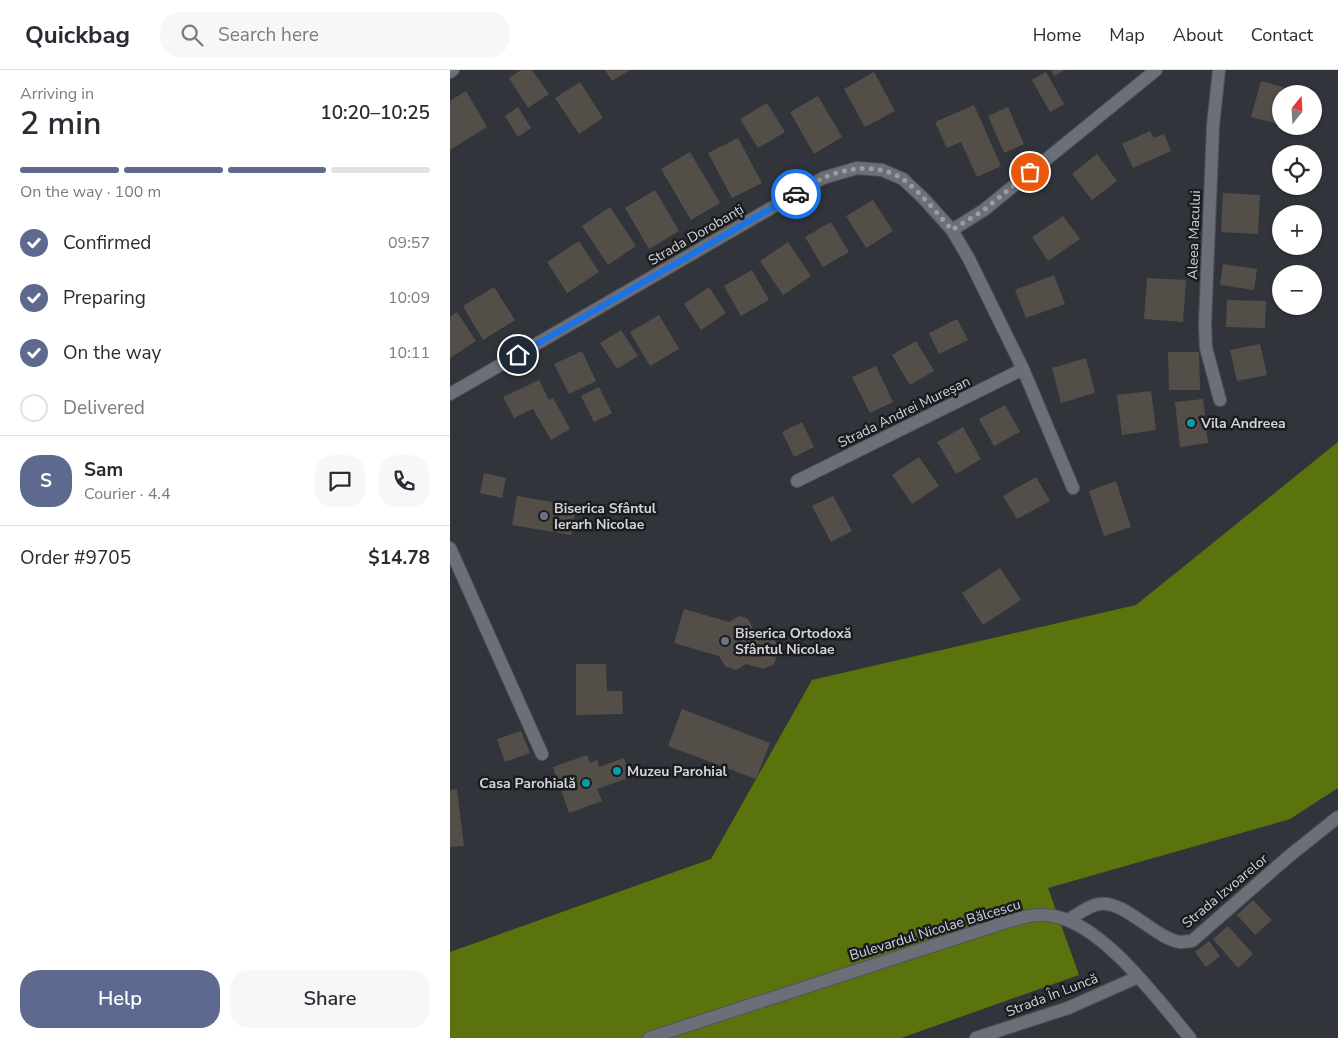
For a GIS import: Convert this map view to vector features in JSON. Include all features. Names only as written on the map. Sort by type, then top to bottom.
[{"type":"street","points":[[1073,488],[1024,369],[952,230],[984,210],[1156,70]]},
{"type":"street","name":"Aleea Macului","points":[[1219,70],[1213,126],[1205,324],[1206,348],[1220,400]]},
{"type":"street","name":"Strada Dorobanți","points":[[450,394],[823,178],[838,173],[857,168],[882,170],[903,180],[923,198],[952,230]]},
{"type":"street","name":"Strada Andrei Mureșan","points":[[797,481],[1024,369]]},
{"type":"street","points":[[450,548],[542,754]]},
{"type":"street","name":"Strada Izvoarelor","points":[[1068,920],[1097,904],[1108,903],[1170,939],[1181,942],[1192,941],[1288,857],[1338,817]]},
{"type":"street","name":"Bulevardul Nicolae Bălcescu","points":[[649,1038],[996,925],[1037,915],[1068,920],[1084,927],[1106,944],[1138,977],[1190,1038]]},
{"type":"street","name":"Strada În Luncă","points":[[976,1038],[1068,1008],[1138,977]]},
{"type":"green space","points":[[1338,442],[1338,788],[1290,819],[1048,888],[1079,975],[901,1038],[450,1038],[450,952],[711,859],[812,680],[1136,605]]},
{"type":"building","points":[[521,70],[532,70],[549,94],[528,108],[509,78]]},
{"type":"building","points":[[605,70],[630,70],[612,81]]},
{"type":"building","points":[[1051,70],[1065,70],[1054,76]]},
{"type":"building","points":[[874,72],[895,111],[865,127],[844,89]]},
{"type":"building","points":[[1046,72],[1064,104],[1050,112],[1032,80]]},
{"type":"building","points":[[1261,81],[1275,85],[1272,85],[1272,123],[1251,117]]},
{"type":"building","points":[[580,82],[603,118],[579,134],[555,98]]},
{"type":"building","points":[[466,91],[487,127],[450,150],[450,101]]},
{"type":"building","points":[[818,96],[842,137],[814,154],[790,112]]},
{"type":"building","points":[[767,103],[785,132],[758,148],[740,119]]},
{"type":"building","points":[[974,105],[1001,166],[977,177],[961,142],[947,148],[935,122]]},
{"type":"building","points":[[518,107],[531,128],[518,137],[505,116]]},
{"type":"building","points":[[1008,107],[1024,144],[1004,153],[988,116]]},
{"type":"building","points":[[1150,131],[1154,138],[1164,134],[1171,151],[1133,168],[1122,144]]},
{"type":"building","points":[[738,138],[762,183],[732,198],[708,153]]},
{"type":"building","points":[[690,152],[720,203],[691,220],[661,169]]},
{"type":"building","points":[[1097,154],[1117,181],[1092,200],[1072,174]]},
{"type":"building","points":[[655,190],[679,231],[649,249],[625,208]]},
{"type":"building","points":[[1223,193],[1260,195],[1258,234],[1221,232]]},
{"type":"building","points":[[873,200],[893,231],[866,248],[846,216]]},
{"type":"building","points":[[610,207],[636,246],[608,265],[582,226]]},
{"type":"building","points":[[1063,216],[1080,239],[1048,261],[1032,237]]},
{"type":"building","points":[[831,222],[849,252],[823,267],[805,237]]},
{"type":"building","points":[[579,241],[599,272],[567,293],[547,262]]},
{"type":"building","points":[[788,242],[811,276],[783,295],[760,261]]},
{"type":"building","points":[[1223,264],[1257,269],[1254,290],[1220,285]]},
{"type":"building","points":[[752,270],[769,300],[741,316],[724,286]]},
{"type":"building","points":[[1054,275],[1065,304],[1026,318],[1015,290]]},
{"type":"building","points":[[1147,278],[1186,280],[1183,322],[1144,319]]},
{"type":"building","points":[[494,287],[515,320],[483,340],[463,306]]},
{"type":"building","points":[[709,287],[726,313],[701,330],[684,304]]},
{"type":"building","points":[[1227,300],[1266,301],[1265,328],[1226,327]]},
{"type":"building","points":[[457,312],[476,341],[450,358],[450,317]]},
{"type":"building","points":[[659,315],[679,349],[650,366],[630,332]]},
{"type":"building","points":[[957,319],[968,340],[939,354],[929,333]]},
{"type":"building","points":[[621,330],[638,356],[617,369],[600,343]]},
{"type":"building","points":[[916,341],[934,371],[910,385],[892,355]]},
{"type":"building","points":[[1260,344],[1267,375],[1237,381],[1230,350]]},
{"type":"building","points":[[582,351],[596,381],[569,394],[554,364]]},
{"type":"building","points":[[1168,352],[1199,352],[1200,390],[1169,390]]},
{"type":"building","points":[[1086,358],[1095,393],[1061,403],[1052,368]]},
{"type":"building","points":[[876,366],[893,402],[870,413],[852,377]]},
{"type":"building","points":[[539,380],[549,400],[553,398],[570,429],[551,440],[533,409],[542,404],[514,418],[503,397]]},
{"type":"building","points":[[599,387],[612,413],[594,422],[581,396]]},
{"type":"building","points":[[1151,391],[1156,430],[1122,435],[1117,395]]},
{"type":"building","name":"Vila Andreea","points":[[1203,399],[1208,443],[1180,447],[1175,402]]},
{"type":"building","points":[[1005,405],[1020,432],[994,446],[979,419]]},
{"type":"building","points":[[802,422],[814,447],[794,457],[782,432]]},
{"type":"building","points":[[963,427],[981,459],[956,474],[937,442]]},
{"type":"building","points":[[919,457],[939,486],[912,504],[892,475]]},
{"type":"building","points":[[484,473],[506,478],[502,498],[480,493]]},
{"type":"building","points":[[1036,477],[1050,501],[1017,519],[1003,496]]},
{"type":"building","points":[[1116,481],[1131,527],[1104,536],[1089,491]]},
{"type":"building","name":"Biserica Sfântul Ierarh Nicolae","points":[[517,496],[576,506],[571,535],[512,525]]},
{"type":"building","points":[[833,496],[852,531],[831,542],[812,506]]},
{"type":"building","points":[[1000,568],[1021,600],[983,625],[962,593]]},
{"type":"building","name":"Biserica Ortodoxă Sfântul Nicolae","points":[[684,609],[729,622],[740,616],[748,619],[754,631],[774,638],[779,650],[774,664],[764,669],[746,664],[736,670],[725,666],[719,656],[674,643]]},
{"type":"building","points":[[576,664],[606,664],[607,691],[622,691],[623,714],[576,715]]},
{"type":"building","points":[[682,709],[770,743],[756,779],[668,746]]},
{"type":"building","points":[[521,731],[530,753],[505,762],[497,739]]},
{"type":"building","name":"Casa Parohială","points":[[587,755],[590,763],[597,760],[599,767],[624,758],[631,777],[597,789],[602,801],[569,813],[553,767]]},
{"type":"building","points":[[457,789],[464,846],[450,847],[450,790]]},
{"type":"building","points":[[1253,900],[1272,920],[1255,935],[1237,915]]},
{"type":"building","points":[[1228,926],[1253,954],[1238,968],[1213,939]]},
{"type":"building","points":[[1209,941],[1220,956],[1206,967],[1195,952]]},
{"type":"way so far","points":[[796,194],[823,178],[838,173],[857,168],[882,170],[903,180],[923,198],[952,230],[984,210],[1030,172]]},
{"type":"place","name":"Vila Andreea","points":[[1191,423]]},
{"type":"place","name":"Biserica Sfântul Ierarh Nicolae","points":[[544,516]]},
{"type":"place","name":"Biserica Ortodoxă Sfântul Nicolae","points":[[725,641]]},
{"type":"place","name":"Muzeu Parohial","points":[[617,771]]},
{"type":"place","name":"Casa Parohială","points":[[586,783]]},
{"type":"route","points":[[518,355],[796,194]]}]
